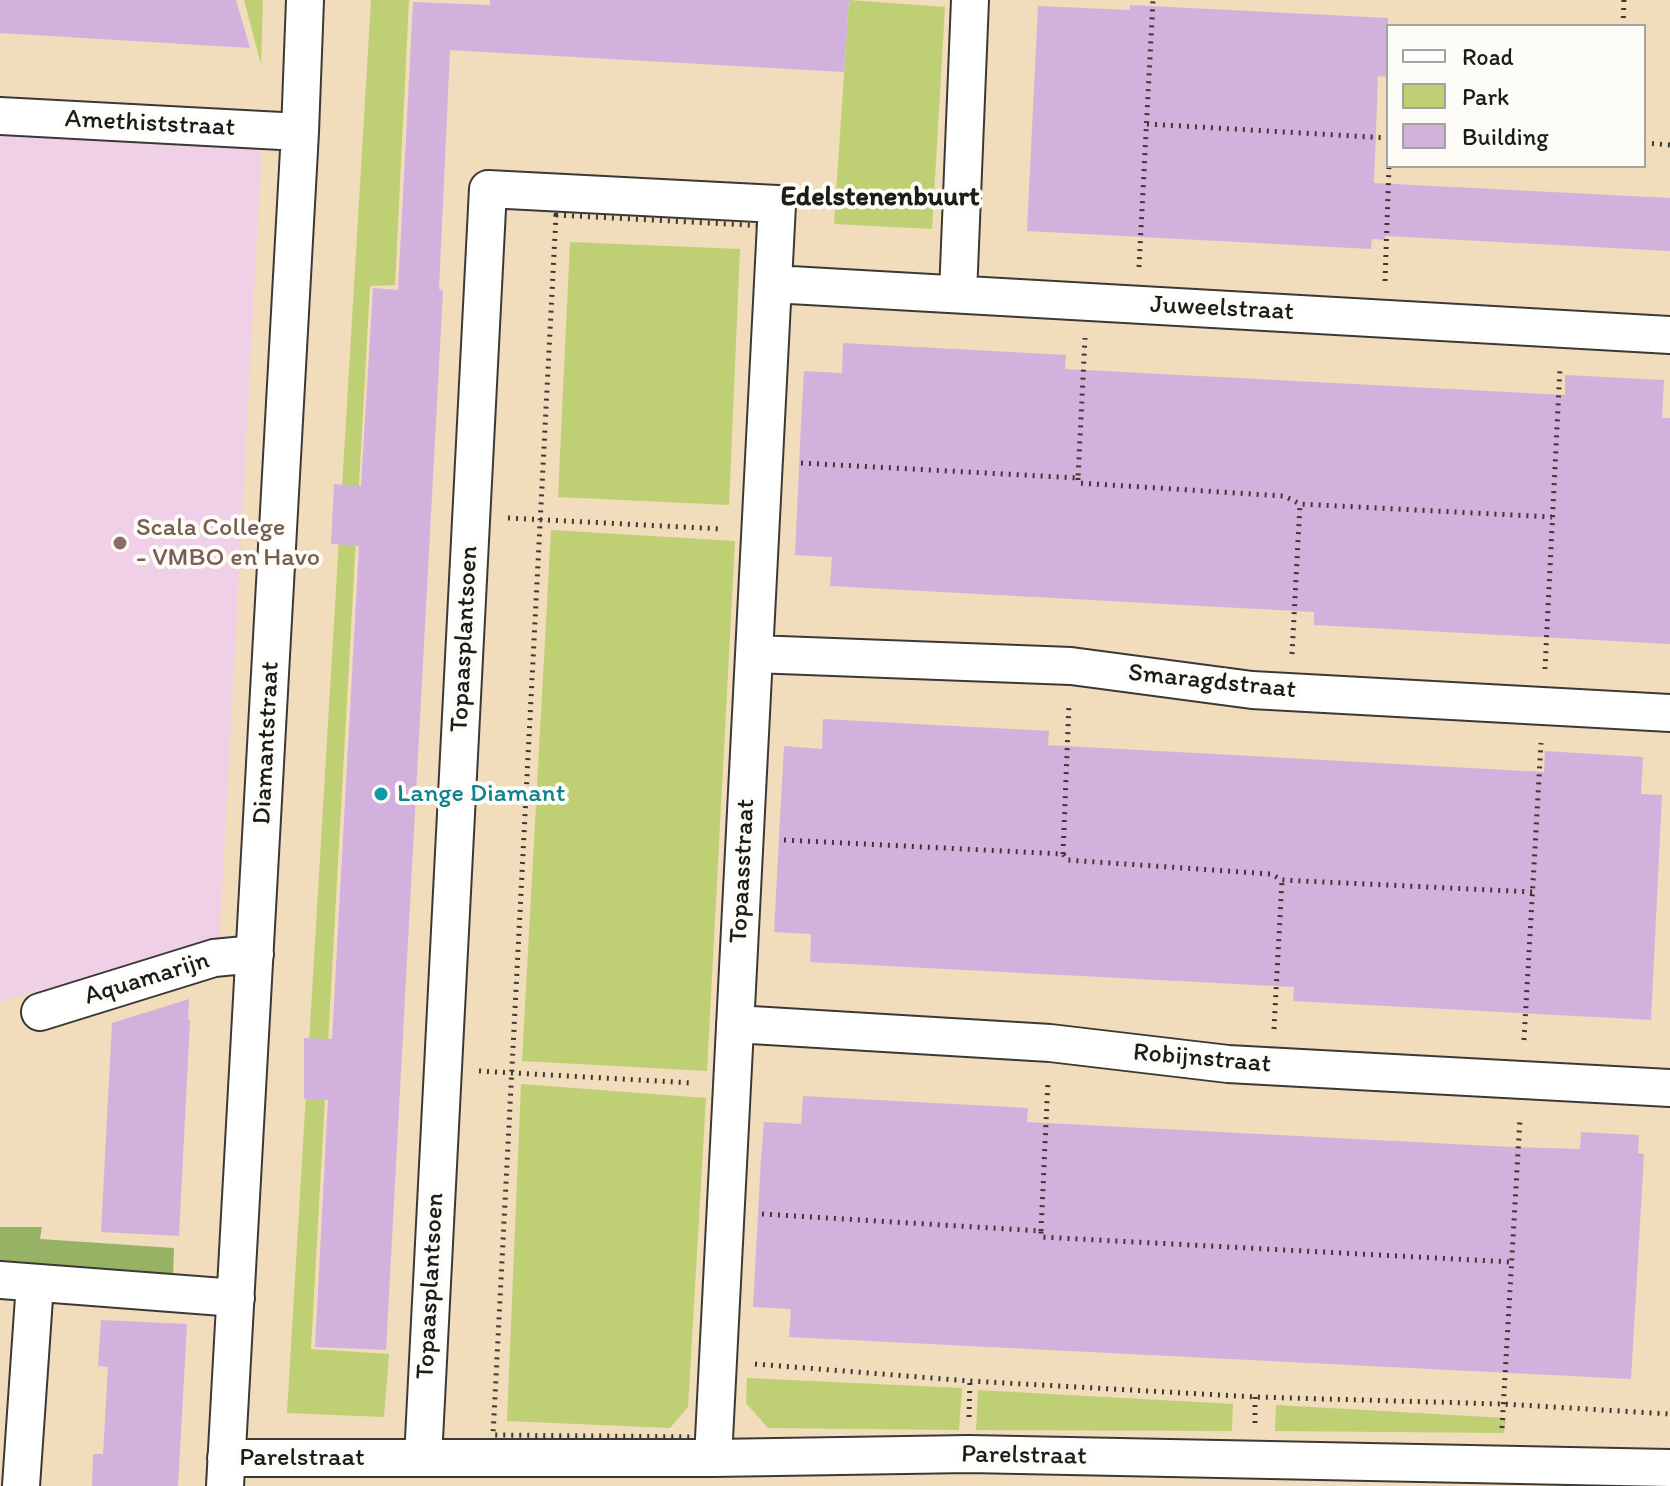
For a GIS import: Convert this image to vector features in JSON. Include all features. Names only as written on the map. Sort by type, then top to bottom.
[{"type":"street","name":"Diamantstraat","points":[[226,1472],[305,0]]},
{"type":"street","points":[[958,294],[970,0]]},
{"type":"street","name":"Amethiststraat","points":[[0,116],[300,132]]},
{"type":"street","name":"Topaasplantsoen","points":[[423,1458],[488,189],[777,204],[773,284]]},
{"type":"street","name":"Juweelstraat","points":[[773,284],[1670,335]]},
{"type":"street","name":"Topaasstraat","points":[[713,1458],[725,1212],[727,1085],[735,1024],[754,654],[755,531],[764,460],[773,284]]},
{"type":"street","name":"Smaragdstraat","points":[[754,654],[1071,666],[1252,690],[1670,713]]},
{"type":"street","name":"Aquamarijn","points":[[40,1012],[214,958],[255,954]]},
{"type":"street","name":"Robijnstraat","points":[[735,1024],[1050,1043],[1228,1064],[1670,1088]]},
{"type":"street","points":[[21,1486],[18,1281],[236,1298]]},
{"type":"street","name":"Parelstraat","points":[[226,1472],[378,1472],[423,1458],[594,1472],[713,1458],[969,1454],[1255,1473],[1501,1465],[1670,1468]]},
{"type":"path","points":[[1137,304],[1153,0]]},
{"type":"path","points":[[1623,24],[1624,0]]},
{"type":"path","points":[[1147,124],[1386,138]]},
{"type":"path","points":[[1646,143],[1670,145]]},
{"type":"path","points":[[1384,318],[1389,168]]},
{"type":"path","points":[[556,215],[766,226],[755,531],[727,1085],[698,1437],[493,1435],[540,520],[556,215]]},
{"type":"path","points":[[1087,301],[1078,483],[1284,496],[1300,504],[1552,517]]},
{"type":"path","points":[[1501,1465],[1562,327]]},
{"type":"path","points":[[764,460],[1078,478]]},
{"type":"path","points":[[1290,691],[1300,504]]},
{"type":"path","points":[[471,516],[755,531]]},
{"type":"path","points":[[1071,666],[1063,854],[1067,860],[1271,874],[1282,880],[1533,892]]},
{"type":"path","points":[[745,838],[1063,854]]},
{"type":"path","points":[[1272,1066],[1282,880]]},
{"type":"path","points":[[1050,1043],[1041,1237],[1511,1262]]},
{"type":"path","points":[[442,1069],[727,1085]]},
{"type":"path","points":[[725,1212],[1041,1231]]},
{"type":"path","points":[[718,1361],[985,1382],[1670,1414]]},
{"type":"shaded area","name":"Scala College - VMBO en Havo","points":[[0,132],[262,141],[219,945],[0,1001]]},
{"type":"green space","points":[[244,0],[263,0],[261,64]]},
{"type":"green space","points":[[371,0],[409,0],[395,285],[370,286],[311,1349],[389,1354],[384,1417],[287,1413]]},
{"type":"green space","points":[[849,0],[945,7],[932,229],[834,224]]},
{"type":"green space","points":[[570,242],[740,249],[729,505],[558,497]]},
{"type":"green space","points":[[551,530],[735,541],[707,1071],[522,1061]]},
{"type":"green space","points":[[521,1084],[706,1098],[688,1407],[670,1428],[507,1421]]},
{"type":"green space","points":[[0,1227],[42,1227],[40,1239],[174,1248],[173,1278],[0,1263]]},
{"type":"green space","points":[[747,1378],[962,1388],[959,1430],[768,1428],[746,1403]]},
{"type":"green space","points":[[978,1390],[1233,1404],[1232,1431],[976,1430]]},
{"type":"green space","points":[[1276,1405],[1506,1418],[1504,1433],[1275,1431]]},
{"type":"building","points":[[0,0],[236,0],[250,48],[0,33]]},
{"type":"building","name":"Lange Diamant","points":[[490,0],[849,0],[844,72],[450,50],[439,289],[443,291],[386,1350],[315,1347],[328,1100],[304,1099],[304,1038],[332,1039],[359,546],[331,544],[334,484],[361,486],[373,288],[398,290],[413,2],[490,5]]},
{"type":"building","points":[[1130,5],[1388,18],[1386,77],[1378,76],[1374,183],[1670,198],[1670,251],[1385,236],[1385,240],[1372,239],[1371,249],[1027,231],[1038,6],[1130,10]]},
{"type":"building","points":[[843,343],[1066,355],[1065,369],[1565,395],[1565,375],[1664,380],[1662,418],[1670,418],[1670,644],[1314,625],[1314,612],[830,586],[832,557],[795,555],[801,423],[804,371],[842,373]]},
{"type":"building","points":[[823,719],[1049,731],[1048,745],[1544,772],[1545,751],[1643,757],[1641,794],[1662,795],[1651,1020],[1293,1001],[1294,987],[810,962],[811,934],[774,932],[780,819],[784,746],[822,749]]},
{"type":"building","points":[[189,999],[179,1236],[101,1232],[112,1023]]},
{"type":"building","points":[[803,1096],[1028,1108],[1027,1122],[1511,1147],[1580,1149],[1581,1132],[1639,1135],[1638,1153],[1644,1154],[1631,1379],[789,1337],[791,1309],[753,1307],[761,1159],[764,1122],[801,1124]]},
{"type":"building","points":[[101,1320],[187,1324],[178,1486],[92,1486],[93,1454],[103,1454],[108,1367],[98,1366]]},
{"type":"place","name":"Scala College - VMBO en Havo","points":[[120,543]]},
{"type":"place","name":"Lange Diamant","points":[[381,794]]},
{"type":"district","name":"Edelstenenbuurt","points":[[880,198]]}]
